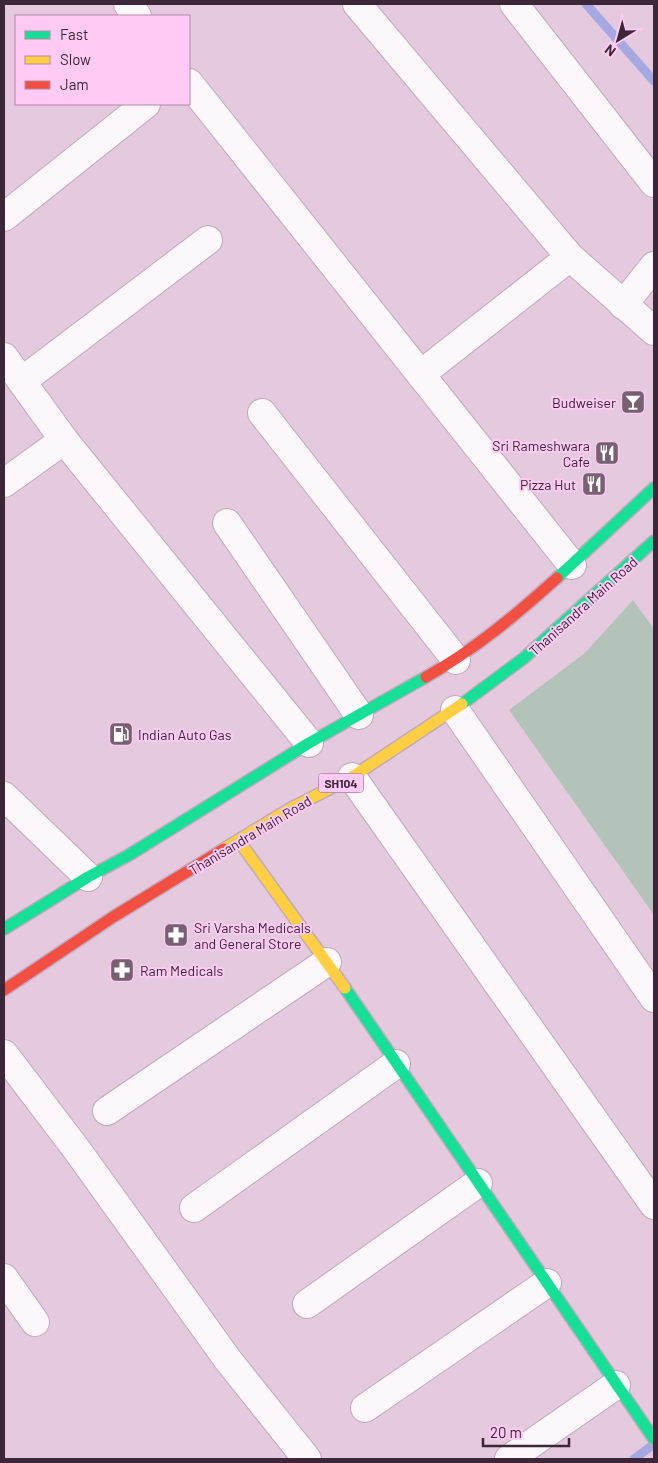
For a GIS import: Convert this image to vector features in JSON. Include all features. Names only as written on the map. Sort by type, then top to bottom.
[{"type":"main road","points":[[4,929],[88,877],[129,855],[309,743],[456,660],[510,620],[654,488]]},
{"type":"main road","name":"Thanisandra Main Road","points":[[4,990],[113,917],[288,810],[352,777],[455,710],[524,658],[654,541]]},
{"type":"main road","points":[[239,841],[326,962],[654,1438]]},
{"type":"street","points":[[128,4],[136,15]]},
{"type":"street","points":[[357,4],[570,257],[654,331]]},
{"type":"street","points":[[514,4],[654,183]]},
{"type":"street","points":[[190,84],[572,565]]},
{"type":"street","points":[[4,217],[145,105]]},
{"type":"street","points":[[22,381],[208,240]]},
{"type":"street","points":[[421,374],[570,257]]},
{"type":"street","points":[[622,304],[654,266]]},
{"type":"street","points":[[4,357],[64,440],[309,743]]},
{"type":"street","points":[[262,413],[456,660]]},
{"type":"street","points":[[4,483],[64,440]]},
{"type":"street","points":[[227,523],[358,715]]},
{"type":"street","points":[[455,710],[654,998]]},
{"type":"street","points":[[352,777],[654,1205]]},
{"type":"street","points":[[4,796],[88,877]]},
{"type":"street","points":[[107,1111],[326,962]]},
{"type":"street","points":[[4,1054],[82,1158],[228,1360],[307,1459]]},
{"type":"street","points":[[194,1208],[396,1064]]},
{"type":"street","points":[[307,1304],[478,1183]]},
{"type":"street","points":[[4,1278],[35,1322]]},
{"type":"street","points":[[365,1408],[547,1283]]},
{"type":"street","points":[[509,1459],[616,1385]]},
{"type":"shaded area","points":[[633,600],[654,629],[654,915],[509,710],[585,653]]},
{"type":"waterway","points":[[586,4],[654,81]]},
{"type":"waterway","points":[[634,1459],[654,1444]]},
{"type":"traffic: fast","points":[[557,578],[654,488]]},
{"type":"traffic: fast","points":[[462,704],[524,658],[654,541]]},
{"type":"traffic: fast","points":[[4,929],[88,877],[129,855],[309,743],[426,677]]},
{"type":"traffic: fast","points":[[345,988],[654,1439]]},
{"type":"traffic: slow","points":[[224,849],[288,810],[352,777],[462,704]]},
{"type":"traffic: slow","points":[[239,841],[345,988]]},
{"type":"traffic: jam","points":[[426,677],[444,667],[494,631],[557,578]]},
{"type":"traffic: jam","points":[[4,990],[113,917],[224,849]]},
{"type":"place","name":"Budweiser","points":[[633,402]]},
{"type":"place","name":"Sri Rameshwara Cafe","points":[[607,453]]},
{"type":"place","name":"Pizza Hut","points":[[594,484]]},
{"type":"place","name":"Indian Auto Gas","points":[[121,734]]},
{"type":"place","name":"Sri Varsha Medicals and General Store","points":[[176,935]]},
{"type":"place","name":"Ram Medicals","points":[[122,970]]}]
